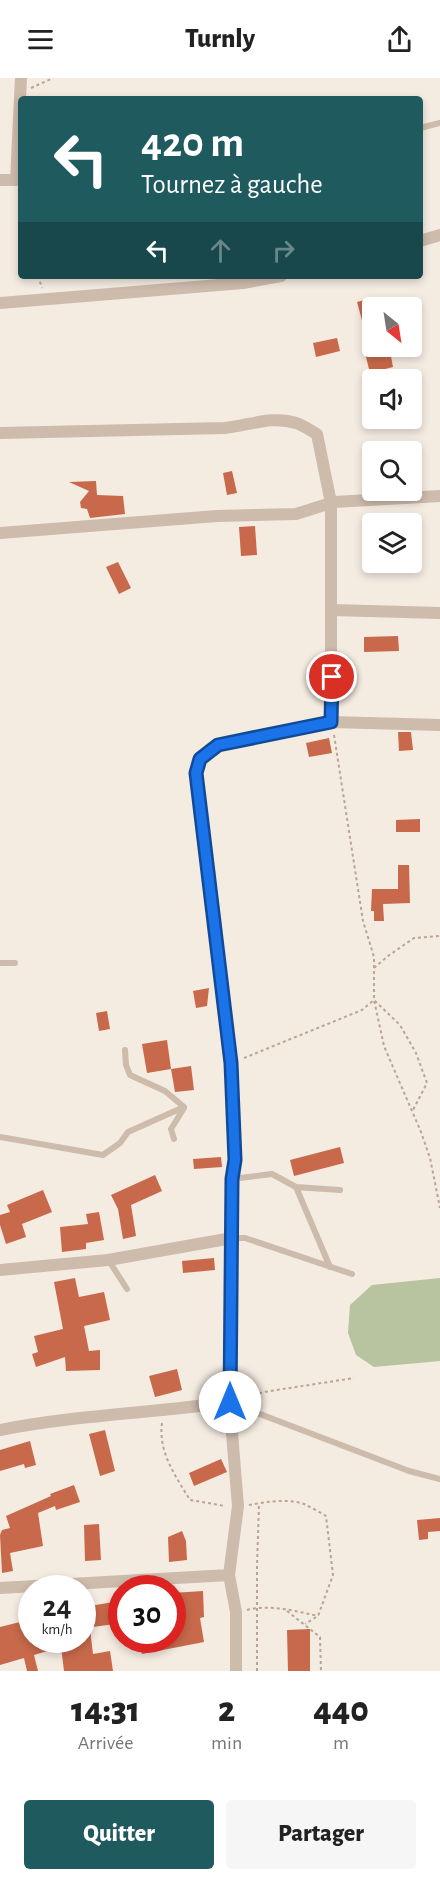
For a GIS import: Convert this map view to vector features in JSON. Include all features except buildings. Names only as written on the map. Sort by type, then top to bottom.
[{"type":"street","points":[[21,78],[21,94]]},
{"type":"street","points":[[0,180],[18,180]]},
{"type":"street","points":[[423,240],[440,235]]},
{"type":"street","points":[[0,303],[243,284],[267,279]]},
{"type":"street","points":[[0,433],[224,428],[240,427],[265,420],[296,422],[317,434],[331,503],[333,610],[331,722]]},
{"type":"street","points":[[0,533],[218,516],[296,514],[331,503],[440,496]]},
{"type":"street","points":[[333,610],[440,613]]},
{"type":"street","points":[[236,1671],[236,1612],[230,1575],[238,1506],[230,1405],[232,1179],[235,1160],[231,1063],[196,773],[200,759],[218,745],[331,722],[440,725]]},
{"type":"street","points":[[0,1270],[108,1260],[232,1238]]},
{"type":"street","points":[[0,1430],[73,1419],[230,1405]]},
{"type":"street","points":[[0,1588],[230,1575]]},
{"type":"lane","points":[[423,127],[440,123]]},
{"type":"lane","points":[[0,963],[15,963]]},
{"type":"lane","points":[[125,1050],[126,1065],[130,1075],[165,1091],[184,1107]]},
{"type":"lane","points":[[0,1137],[103,1155],[120,1143],[128,1132],[184,1107]]},
{"type":"lane","points":[[174,1140],[171,1130],[184,1107]]},
{"type":"lane","points":[[232,1179],[272,1174],[296,1187],[340,1190]]},
{"type":"lane","points":[[296,1187],[330,1267]]},
{"type":"lane","points":[[232,1238],[245,1238],[352,1274]]},
{"type":"lane","points":[[108,1260],[128,1289]]},
{"type":"lane","points":[[230,1405],[252,1411],[409,1471],[440,1479]]},
{"type":"path","points":[[21,94],[53,78]]},
{"type":"path","points":[[331,722],[363,921],[374,957],[374,1000],[384,1046],[398,1082],[413,1110],[429,1158],[440,1208]]},
{"type":"path","points":[[374,968],[414,938],[440,936]]},
{"type":"path","points":[[231,1063],[362,1010],[374,1000]]},
{"type":"path","points":[[374,1000],[400,1024],[416,1053],[427,1083],[413,1110]]},
{"type":"path","points":[[230,1405],[264,1392],[354,1378]]},
{"type":"path","points":[[166,1411],[160,1433],[171,1469],[190,1500],[229,1507],[273,1501],[303,1504],[326,1516],[333,1575],[318,1616],[305,1624]]},
{"type":"path","points":[[257,1671],[259,1503]]},
{"type":"path","points":[[236,1612],[257,1607],[318,1616]]},
{"type":"path","points":[[284,1610],[320,1637],[321,1671]]},
{"type":"green space","points":[[440,1278],[440,1361],[374,1367],[356,1355],[348,1333],[350,1305],[372,1285]]},
{"type":"route","points":[[230,1402],[232,1179],[235,1160],[231,1063],[196,773],[200,759],[218,745],[331,722],[332,677]]}]
